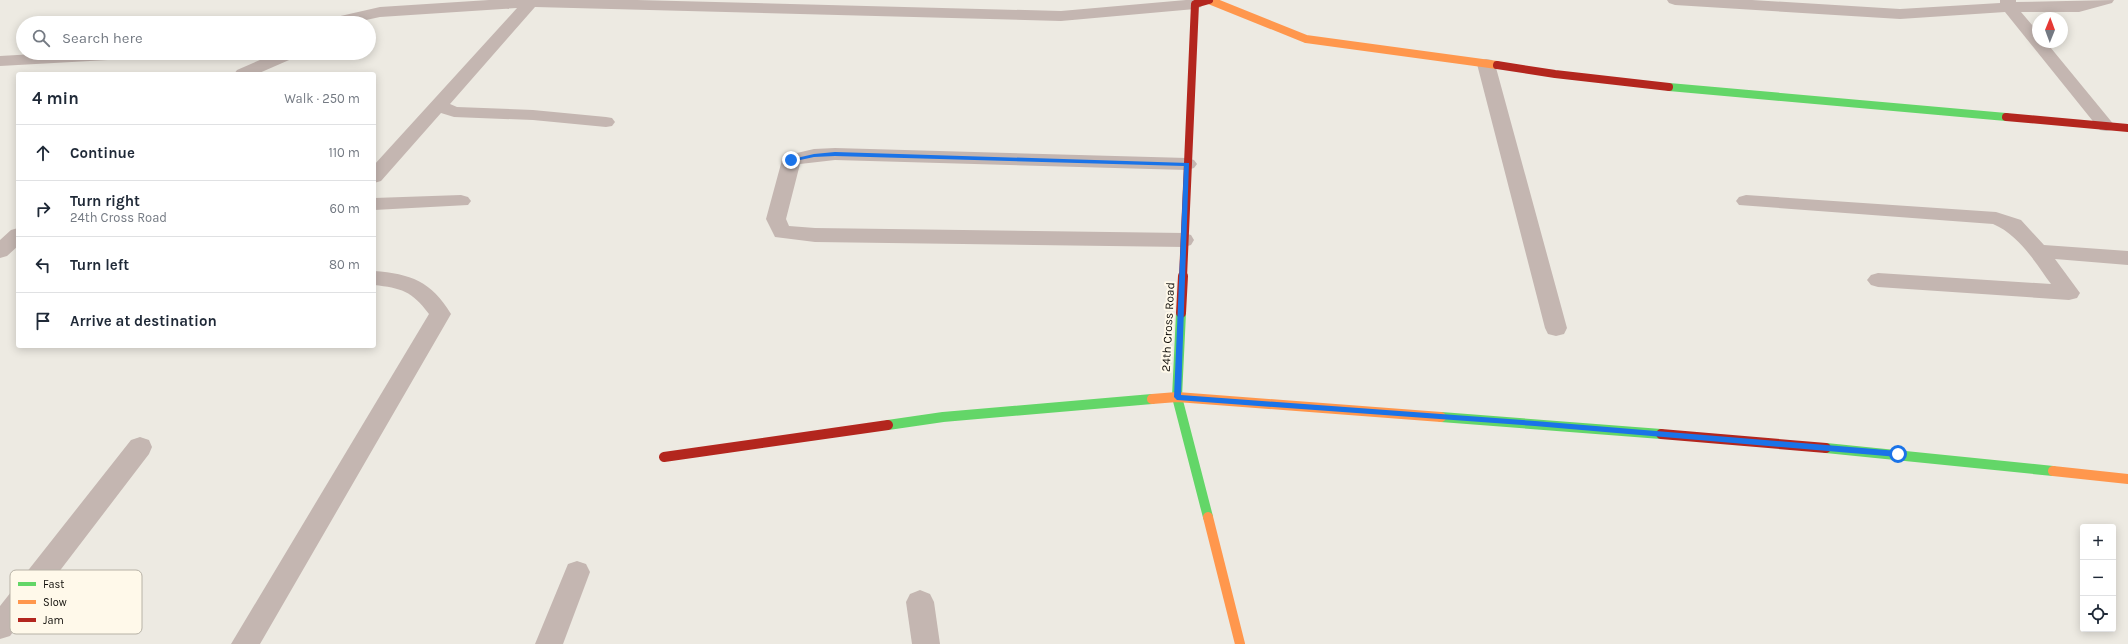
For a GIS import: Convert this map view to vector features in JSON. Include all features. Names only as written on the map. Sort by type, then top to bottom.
[{"type":"street","points":[[1675,0],[1900,14],[2008,4],[2079,7],[2106,0]]},
{"type":"street","points":[[1890,0],[1900,14]]},
{"type":"street","points":[[361,16],[380,12],[531,2],[915,7],[1061,16],[1204,1],[1306,40],[1410,52],[1555,74],[1723,93],[2128,128]]},
{"type":"street","name":"24th Cross Road","points":[[1204,1],[1187,164],[1177,397],[1240,644]]},
{"type":"street","points":[[376,175],[531,2]]},
{"type":"street","points":[[2008,4],[2106,126]]},
{"type":"street","points":[[371,16],[380,12]]},
{"type":"street","points":[[0,61],[18,60]]},
{"type":"street","points":[[247,72],[274,60]]},
{"type":"street","points":[[1486,64],[1556,328]]},
{"type":"street","points":[[438,105],[454,112],[533,115],[606,122]]},
{"type":"street","points":[[1184,240],[815,235],[782,232],[776,219],[791,160],[814,155],[835,154],[1187,164]]},
{"type":"street","points":[[1746,200],[1996,218],[2014,225],[2038,251],[2069,293],[1878,280]]},
{"type":"street","points":[[376,204],[461,201]]},
{"type":"street","points":[[0,251],[16,237]]},
{"type":"street","points":[[2038,251],[2128,258]]},
{"type":"street","points":[[245,644],[440,314],[427,295],[404,281],[376,278]]},
{"type":"street","points":[[664,457],[943,417],[1177,397],[1535,424],[1882,453],[2128,479]]},
{"type":"street","points":[[44,570],[140,447]]},
{"type":"street","points":[[550,644],[577,572]]},
{"type":"street","points":[[920,602],[926,644]]},
{"type":"street","points":[[0,627],[10,614]]},
{"type":"traffic: fast","points":[[1669,87],[2006,117]]},
{"type":"traffic: fast","points":[[1181,313],[1177,397],[1208,517]]},
{"type":"traffic: fast","points":[[888,425],[943,417],[1152,399]]},
{"type":"traffic: fast","points":[[1441,417],[1661,434]]},
{"type":"traffic: fast","points":[[1826,448],[2053,471]]},
{"type":"traffic: slow","points":[[1209,0],[1306,39],[1497,65]]},
{"type":"traffic: slow","points":[[1152,399],[1177,397],[1441,417]]},
{"type":"traffic: slow","points":[[2053,471],[2128,479]]},
{"type":"traffic: slow","points":[[1208,517],[1240,644]]},
{"type":"traffic: jam","points":[[1181,313],[1195,4],[1209,0]]},
{"type":"traffic: jam","points":[[1497,65],[1555,74],[1669,87]]},
{"type":"traffic: jam","points":[[2006,117],[2128,128]]},
{"type":"traffic: jam","points":[[664,457],[888,425]]},
{"type":"traffic: jam","points":[[1661,434],[1826,448]]},
{"type":"route","points":[[791,160],[814,155],[835,154],[1187,164],[1177,397],[1535,424],[1898,454]]}]
